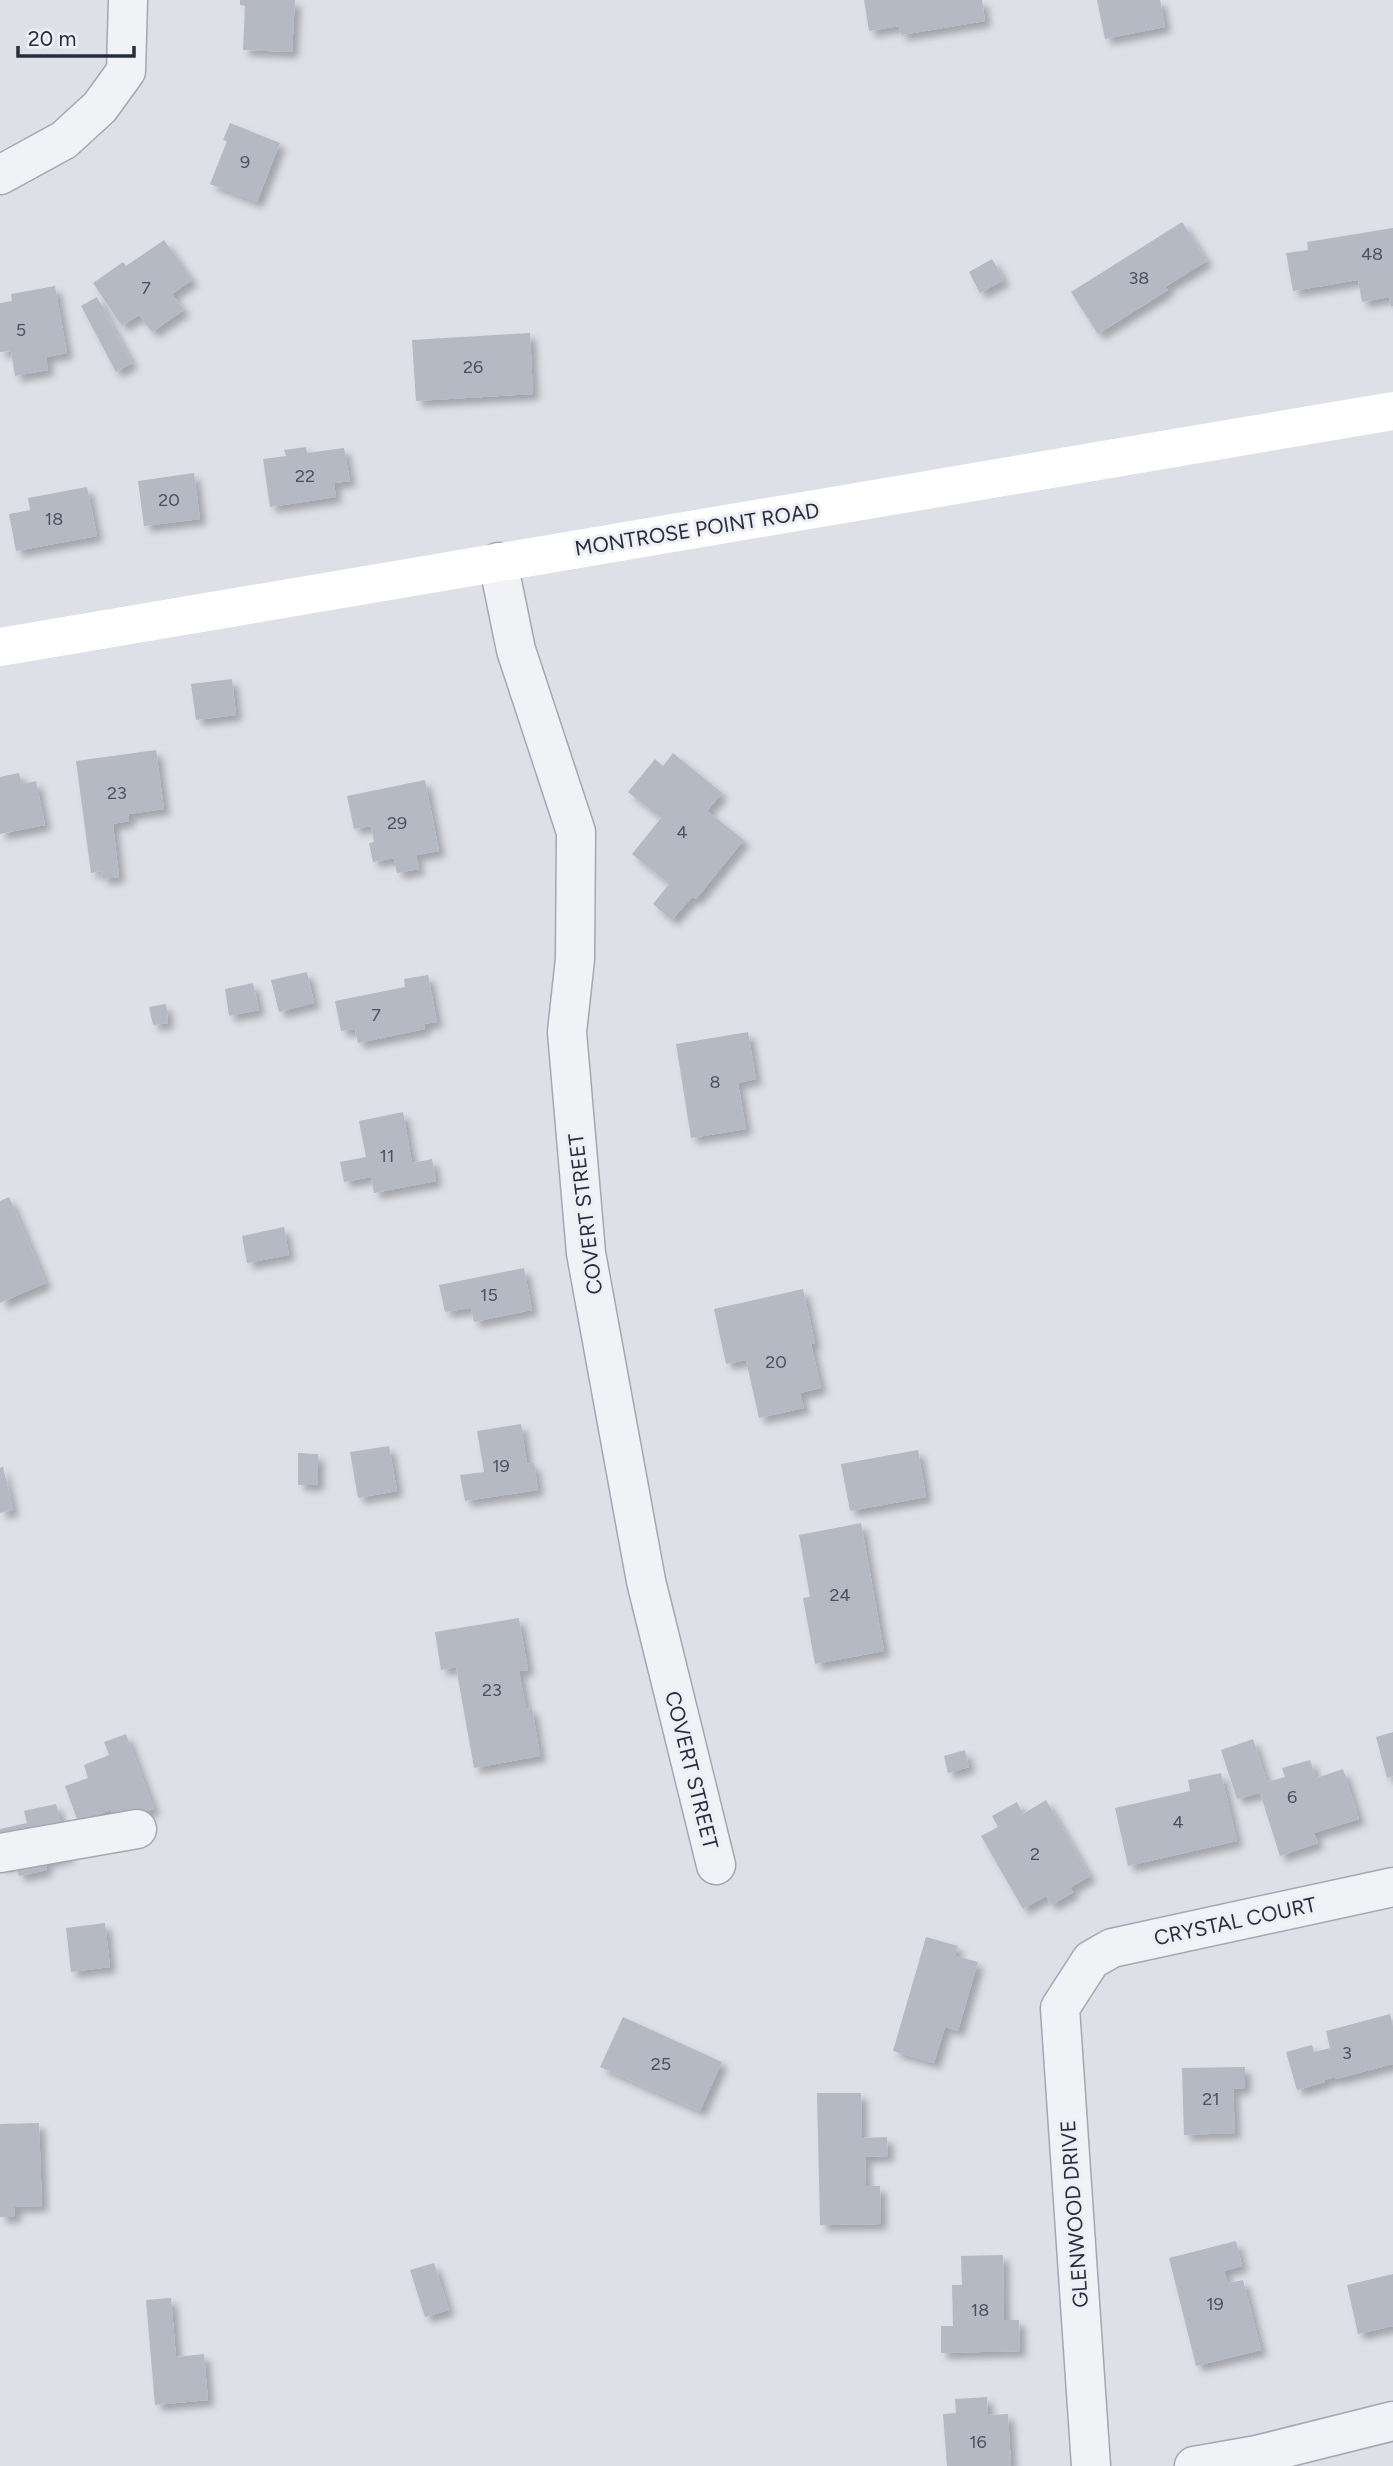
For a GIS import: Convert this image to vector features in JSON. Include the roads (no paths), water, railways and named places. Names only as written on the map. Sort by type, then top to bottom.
[{"type":"street","points":[[0,175],[64,140],[107,98],[126,71],[128,0]]},
{"type":"street","name":"MONTROSE POINT ROAD","points":[[0,647],[1393,411]]},
{"type":"street","name":"COVERT STREET","points":[[498,562],[516,650],[576,831],[575,959],[567,1032],[586,1253],[646,1581],[716,1865]]},
{"type":"street","points":[[0,1853],[137,1829]]},
{"type":"street","name":"CRYSTAL COURT","points":[[1085,1970],[1091,1960],[1112,1948],[1393,1887]]},
{"type":"street","name":"GLENWOOD DRIVE","points":[[1085,1970],[1060,2008],[1091,2466]]},
{"type":"street","points":[[1194,2466],[1257,2455],[1393,2421]]}]
